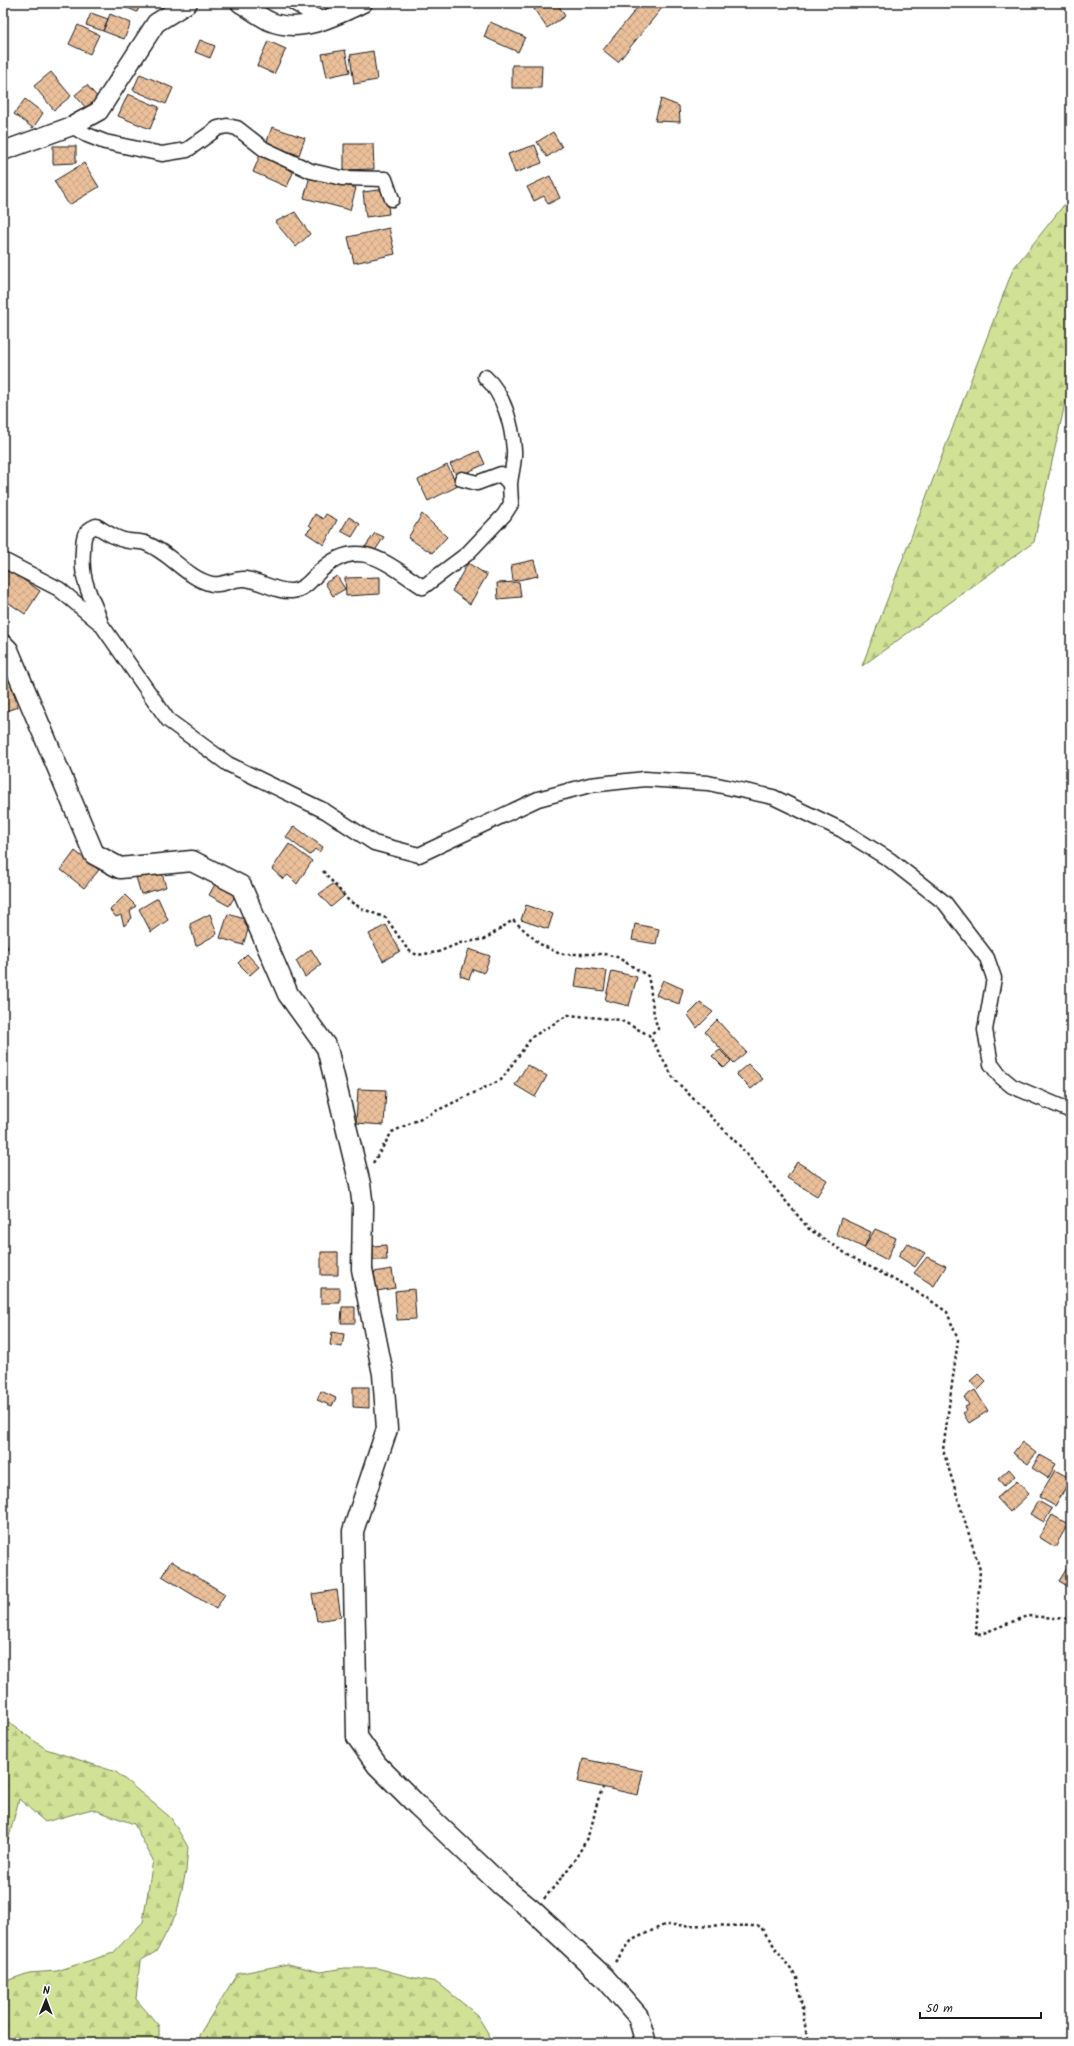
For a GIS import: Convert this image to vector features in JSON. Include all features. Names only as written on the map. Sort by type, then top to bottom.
[{"type":"main road","points":[[3,645],[8,650],[94,854],[120,868],[192,861],[241,886],[288,994],[328,1048],[364,1207],[362,1269],[383,1374],[387,1429],[353,1530],[357,1737],[377,1765],[418,1806],[500,1884],[534,1912],[604,1977],[638,2016],[646,2043]]},
{"type":"street","points":[[3,151],[72,126],[99,111],[156,23],[180,6],[188,3]]},
{"type":"street","points":[[240,3],[270,22],[291,25],[306,25],[324,21],[363,3]]},
{"type":"street","points":[[294,3],[324,21]]},
{"type":"street","points":[[72,126],[86,135],[105,142],[162,154],[187,150],[218,128],[227,126],[237,128],[264,149],[311,171],[342,178],[385,179],[392,199]]},
{"type":"street","points":[[101,624],[98,610],[87,587],[82,570],[83,537],[88,529],[96,526],[123,540],[144,543],[162,553],[196,578],[214,584],[245,579],[279,589],[293,591],[304,587],[329,563],[344,556],[358,553],[380,559],[423,587],[467,554],[504,515],[511,504],[510,484],[515,451],[508,418],[495,386],[485,377]]},
{"type":"street","points":[[462,479],[477,483],[500,474],[510,484]]},
{"type":"street","points":[[3,560],[58,589],[101,624],[168,720],[228,764],[325,811],[374,843],[419,856],[538,799],[590,785],[645,779],[708,783],[773,797],[842,830],[890,860],[945,903],[987,958],[994,978],[985,1030],[991,1064],[1000,1076],[1012,1086],[1071,1111]]},
{"type":"path","points":[[323,871],[349,900],[363,909],[386,918],[408,950],[417,955],[438,952],[460,943],[485,939],[513,920],[540,944],[560,954],[604,954],[617,957],[648,976],[652,1009],[658,1029],[649,1035]]},
{"type":"path","points":[[360,1184],[392,1132],[501,1080],[532,1037],[568,1015],[620,1020],[649,1035],[674,1079],[739,1145],[809,1229],[848,1255],[924,1296],[947,1312],[958,1340],[943,1450],[980,1570],[976,1636],[1027,1616],[1071,1619]]},
{"type":"path","points":[[534,1912],[574,1862],[590,1832],[596,1800],[602,1788]]},
{"type":"path","points":[[604,1977],[632,1940],[664,1925],[760,1926],[797,1978],[808,2043]]},
{"type":"green space","points":[[1071,196],[1071,377],[1034,542],[862,666],[1013,269]]},
{"type":"green space","points":[[3,1719],[46,1749],[116,1772],[171,1818],[188,1847],[186,1871],[177,1912],[157,1951],[140,1961],[136,1999],[159,2026],[159,2043],[3,2043],[3,1982],[29,1973],[57,1971],[113,1953],[143,1922],[153,1860],[134,1824],[92,1809],[45,1822],[19,1799],[8,1841],[3,1845]]},
{"type":"green space","points":[[288,1964],[320,1972],[344,1968],[377,1968],[414,1978],[437,1982],[477,2015],[494,2043],[200,2043],[199,2035],[237,1974]]},
{"type":"building","points":[[124,3],[141,3],[137,12],[123,6]]},
{"type":"building","points":[[544,3],[557,3],[565,16],[547,28],[534,9]]},
{"type":"building","points":[[641,3],[666,3],[618,62],[603,50]]},
{"type":"building","points":[[91,13],[108,19],[103,31],[86,25]]},
{"type":"building","points":[[110,14],[131,23],[124,39],[103,31]]},
{"type":"building","points":[[490,22],[525,37],[518,52],[484,37]]},
{"type":"building","points":[[78,25],[99,35],[90,54],[69,44]]},
{"type":"building","points":[[200,40],[215,46],[210,58],[195,52]]},
{"type":"building","points":[[268,41],[286,49],[274,74],[257,66]]},
{"type":"building","points":[[345,50],[350,72],[327,77],[322,54]]},
{"type":"building","points":[[373,51],[377,80],[354,84],[350,55]]},
{"type":"building","points":[[512,65],[542,65],[541,88],[512,88]]},
{"type":"building","points":[[51,72],[71,96],[54,110],[34,86]]},
{"type":"building","points":[[140,74],[173,88],[166,104],[133,90]]},
{"type":"building","points":[[87,85],[98,98],[86,108],[75,95]]},
{"type":"building","points":[[128,94],[159,107],[150,129],[118,116]]},
{"type":"building","points":[[25,99],[43,113],[33,128],[14,114]]},
{"type":"building","points":[[661,99],[679,106],[680,122],[655,121]]},
{"type":"building","points":[[272,127],[305,138],[299,155],[266,144]]},
{"type":"building","points":[[553,132],[562,147],[547,157],[537,142]]},
{"type":"building","points":[[344,144],[373,144],[374,169],[344,170]]},
{"type":"building","points":[[535,145],[542,163],[515,173],[508,154]]},
{"type":"building","points":[[53,146],[76,146],[76,163],[53,164]]},
{"type":"building","points":[[261,153],[295,168],[287,187],[253,172]]},
{"type":"building","points":[[84,163],[99,187],[69,205],[54,181]]},
{"type":"building","points":[[310,176],[356,188],[350,210],[304,198]]},
{"type":"building","points":[[550,176],[560,198],[548,204],[544,196],[534,201],[527,187]]},
{"type":"building","points":[[386,189],[389,214],[366,217],[363,192]]},
{"type":"building","points":[[295,212],[310,234],[296,247],[275,222]]},
{"type":"building","points":[[389,228],[395,254],[354,263],[348,237]]},
{"type":"building","points":[[479,451],[485,464],[457,477],[450,464]]},
{"type":"building","points":[[447,465],[458,486],[428,501],[418,480]]},
{"type":"building","points":[[315,514],[323,519],[326,514],[337,520],[324,545],[306,533],[312,527],[309,525]]},
{"type":"building","points":[[422,514],[447,537],[432,553],[408,538]]},
{"type":"building","points":[[349,517],[360,524],[352,537],[341,531]]},
{"type":"building","points":[[375,533],[384,537],[374,552],[365,547]]},
{"type":"building","points":[[534,560],[538,576],[513,581],[511,565]]},
{"type":"building","points":[[468,563],[487,575],[470,604],[452,591]]},
{"type":"building","points":[[3,566],[40,591],[25,614],[3,599]]},
{"type":"building","points":[[337,576],[345,589],[333,596],[325,583]]},
{"type":"building","points":[[380,577],[380,594],[346,596],[345,578]]},
{"type":"building","points":[[519,582],[521,597],[498,599],[497,583]]},
{"type":"building","points":[[10,681],[18,707],[3,712],[3,684]]},
{"type":"building","points":[[294,826],[323,847],[319,852],[315,849],[310,855],[286,837]]},
{"type":"building","points":[[289,844],[312,861],[297,884],[288,875],[283,879],[272,869]]},
{"type":"building","points":[[75,851],[99,870],[84,888],[61,870]]},
{"type":"building","points":[[161,870],[166,887],[141,894],[136,877]]},
{"type":"building","points":[[218,879],[238,891],[229,906],[209,895]]},
{"type":"building","points":[[333,884],[344,896],[331,907],[319,894]]},
{"type":"building","points":[[125,895],[136,906],[130,911],[132,918],[124,926],[121,915],[116,917],[110,910]]},
{"type":"building","points":[[158,898],[168,920],[151,932],[139,909]]},
{"type":"building","points":[[526,905],[553,914],[548,929],[521,920]]},
{"type":"building","points":[[210,914],[217,934],[196,946],[190,924]]},
{"type":"building","points":[[228,914],[251,921],[243,945],[220,938]]},
{"type":"building","points":[[635,924],[659,929],[656,944],[632,940]]},
{"type":"building","points":[[386,925],[400,951],[383,961],[369,934]]},
{"type":"building","points":[[3,938],[8,948],[3,951]]},
{"type":"building","points":[[311,949],[321,965],[305,977],[296,961]]},
{"type":"building","points":[[469,949],[490,956],[484,973],[473,969],[469,979],[460,976]]},
{"type":"building","points":[[247,954],[259,967],[250,975],[238,963]]},
{"type":"building","points":[[578,967],[607,971],[604,991],[575,987]]},
{"type":"building","points":[[612,971],[637,977],[629,1006],[605,1000]]},
{"type":"building","points":[[663,980],[683,989],[679,1004],[656,995]]},
{"type":"building","points":[[700,1003],[713,1012],[697,1028],[688,1015]]},
{"type":"building","points":[[717,1020],[746,1052],[734,1063],[705,1032]]},
{"type":"building","points":[[720,1050],[731,1061],[724,1068],[712,1056]]},
{"type":"building","points":[[748,1064],[763,1079],[751,1089],[736,1074]]},
{"type":"building","points":[[527,1065],[547,1076],[535,1097],[515,1085]]},
{"type":"building","points":[[358,1089],[386,1090],[384,1125],[356,1123]]},
{"type":"building","points":[[797,1162],[827,1180],[817,1196],[787,1178]]},
{"type":"building","points":[[841,1218],[871,1232],[864,1248],[836,1234]]},
{"type":"building","points":[[875,1229],[896,1238],[887,1260],[864,1248]]},
{"type":"building","points":[[907,1243],[925,1253],[915,1267],[898,1256]]},
{"type":"building","points":[[386,1245],[387,1260],[373,1260],[373,1246]]},
{"type":"building","points":[[321,1252],[338,1252],[338,1275],[321,1275]]},
{"type":"building","points":[[927,1257],[946,1266],[934,1286],[914,1273]]},
{"type":"building","points":[[392,1269],[395,1288],[377,1291],[374,1272]]},
{"type":"building","points":[[321,1288],[340,1288],[340,1303],[321,1303]]},
{"type":"building","points":[[414,1289],[416,1319],[397,1320],[395,1291]]},
{"type":"building","points":[[342,1307],[355,1307],[355,1323],[341,1323]]},
{"type":"building","points":[[332,1332],[344,1334],[342,1347],[330,1345]]},
{"type":"building","points":[[978,1374],[986,1382],[978,1390],[970,1381]]},
{"type":"building","points":[[353,1387],[369,1387],[369,1408],[353,1407]]},
{"type":"building","points":[[975,1390],[988,1411],[969,1423],[963,1413],[967,1411],[965,1407],[969,1405],[964,1397]]},
{"type":"building","points":[[321,1391],[336,1398],[332,1406],[317,1400]]},
{"type":"building","points":[[1022,1442],[1036,1453],[1028,1464],[1013,1453]]},
{"type":"building","points":[[1040,1455],[1056,1464],[1048,1478],[1032,1468]]},
{"type":"building","points":[[1009,1469],[1015,1476],[1004,1486],[998,1479]]},
{"type":"building","points":[[1055,1470],[1071,1479],[1055,1506],[1039,1497]]},
{"type":"building","points":[[1017,1481],[1029,1494],[1010,1512],[997,1498]]},
{"type":"building","points":[[1038,1501],[1052,1509],[1044,1522],[1030,1514]]},
{"type":"building","points":[[1052,1515],[1068,1524],[1055,1547],[1039,1537]]},
{"type":"building","points":[[171,1561],[225,1594],[216,1609],[162,1576]]},
{"type":"building","points":[[1069,1565],[1071,1566],[1071,1588],[1059,1581]]},
{"type":"building","points":[[337,1590],[341,1617],[317,1621],[312,1594]]},
{"type":"building","points":[[583,1759],[643,1771],[638,1795],[578,1782]]}]
